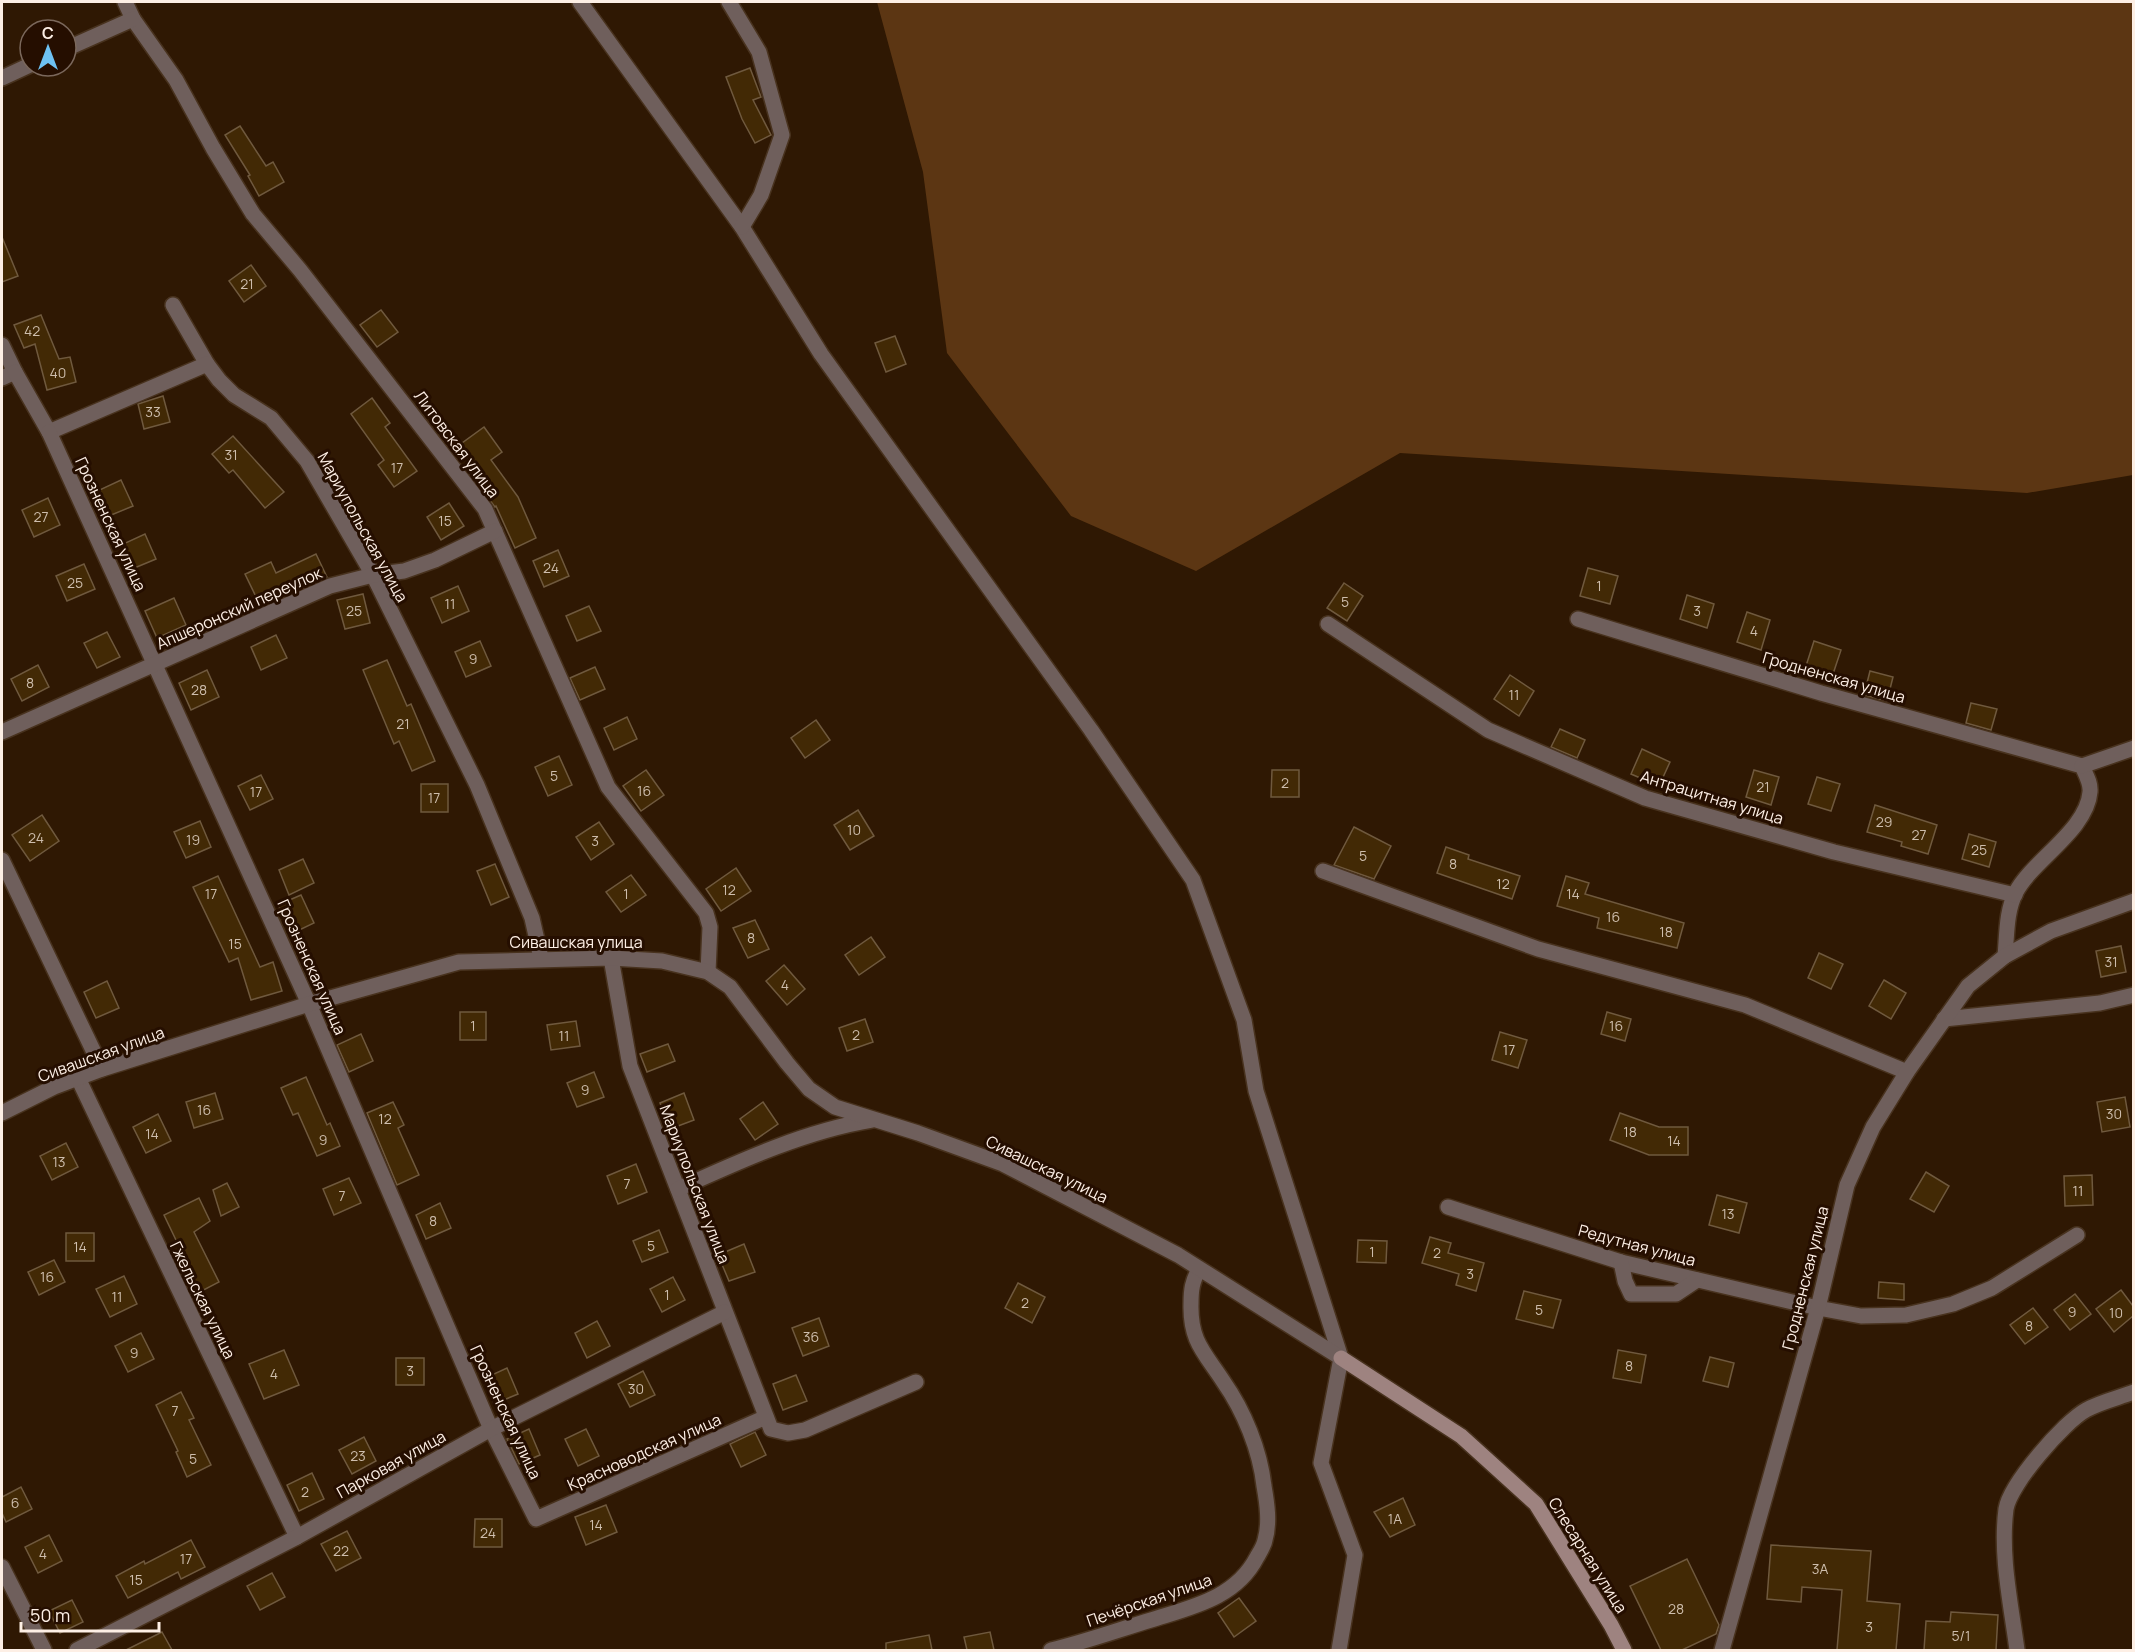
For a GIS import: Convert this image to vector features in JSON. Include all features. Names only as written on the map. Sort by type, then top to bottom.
[{"type":"main road","name":"Слесарная улица","points":[[1341,1358],[1461,1436],[1536,1504],[1624,1650]]},
{"type":"street","name":"Литовская улица","points":[[125,2],[133,19],[176,80],[253,214],[300,270],[485,509],[608,787],[706,913],[710,927],[708,972]]},
{"type":"street","points":[[580,2],[742,227],[821,354],[1091,730],[1193,880],[1244,1020],[1256,1091],[1341,1358],[1321,1463],[1355,1555],[1339,1650]]},
{"type":"street","points":[[729,2],[759,52],[782,135],[761,195],[742,227]]},
{"type":"street","points":[[78,44],[133,19]]},
{"type":"street","points":[[2,78],[18,71]]},
{"type":"street","name":"Мариупольская улица","points":[[173,305],[207,364],[234,395],[271,418],[307,461],[373,575],[477,785],[532,918],[542,958]]},
{"type":"street","points":[[2,345],[8,375],[49,432],[207,364]]},
{"type":"street","name":"Грозненская улица","points":[[49,432],[309,1005],[490,1429],[536,1519]]},
{"type":"street","name":"Апшеронский переулок","points":[[2,732],[330,586],[373,575],[404,571],[435,560],[495,531]]},
{"type":"street","name":"Гродненская улица","points":[[1578,619],[1821,693],[2082,766]]},
{"type":"street","name":"Антрацитная улица","points":[[1328,624],[1488,730],[1645,798],[1834,852],[2014,896]]},
{"type":"street","points":[[2005,956],[2010,908],[2014,896],[2024,879],[2064,839],[2085,810],[2090,793],[2089,780],[2082,766],[2133,748]]},
{"type":"street","points":[[2,860],[102,1069]]},
{"type":"street","points":[[1323,871],[1538,949],[1745,1005],[1907,1072]]},
{"type":"street","name":"Гродненская улица","points":[[1722,1650],[1818,1308],[1846,1185],[1873,1127],[1907,1072],[1968,986],[2005,956],[2051,931],[2133,901]]},
{"type":"street","name":"Сивашская улица","points":[[2,1113],[54,1087],[102,1069],[309,1005],[459,962],[611,957],[662,961],[708,972],[730,987],[809,1089],[834,1107],[918,1133],[1003,1164],[1178,1255],[1341,1358]]},
{"type":"street","name":"Мариупольская улица","points":[[611,957],[630,1066],[766,1418]]},
{"type":"street","points":[[1944,1019],[2100,1003],[2133,995]]},
{"type":"street","name":"Гжельская улица","points":[[78,1078],[297,1537]]},
{"type":"street","points":[[678,1189],[734,1164],[840,1125],[872,1120]]},
{"type":"street","name":"Редутная улица","points":[[1448,1207],[1621,1262],[1861,1316],[1906,1315],[1953,1304],[1992,1288],[2077,1235]]},
{"type":"street","points":[[1621,1262],[1625,1281],[1631,1294],[1676,1294],[1698,1280]]},
{"type":"street","name":"Печёрская улица","points":[[1051,1650],[1071,1648],[1222,1595],[1241,1580],[1254,1562],[1265,1540],[1268,1514],[1262,1468],[1244,1419],[1224,1381],[1202,1351],[1190,1322],[1191,1284],[1199,1269]]},
{"type":"street","name":"Парковая улица","points":[[77,1650],[297,1537],[490,1429],[725,1312]]},
{"type":"street","points":[[766,1418],[771,1429],[788,1433],[805,1430],[916,1383]]},
{"type":"street","points":[[2017,1650],[2004,1551],[2007,1506],[2026,1471],[2051,1440],[2086,1410],[2133,1392]]},
{"type":"street","name":"Красноводская улица","points":[[536,1519],[766,1418]]},
{"type":"street","points":[[2,1567],[44,1650]]},
{"type":"shaded area","points":[[877,2],[2133,2],[2133,475],[2027,493],[1400,453],[1196,571],[1071,516],[947,353],[923,172]]},
{"type":"building","points":[[750,68],[761,97],[753,100],[771,135],[755,143],[742,119],[726,77]]},
{"type":"building","points":[[240,126],[266,166],[273,162],[284,182],[259,196],[248,176],[250,175],[225,135]]},
{"type":"building","points":[[2,237],[18,276],[2,282]]},
{"type":"building","points":[[251,265],[266,286],[244,302],[229,281]]},
{"type":"building","points":[[381,310],[398,332],[377,347],[360,325]]},
{"type":"building","points":[[41,315],[59,359],[70,357],[76,382],[47,390],[35,344],[24,348],[14,325]]},
{"type":"building","points":[[895,336],[906,364],[886,372],[875,343]]},
{"type":"building","points":[[163,396],[170,422],[144,429],[138,404]]},
{"type":"building","points":[[372,398],[390,423],[385,427],[417,471],[394,487],[378,465],[384,460],[351,414]]},
{"type":"building","points":[[484,427],[502,452],[491,460],[518,497],[536,538],[515,548],[496,506],[479,486],[485,482],[458,446]]},
{"type":"building","points":[[233,436],[284,492],[265,508],[233,470],[229,473],[212,454]]},
{"type":"building","points":[[121,480],[133,506],[104,518],[93,493]]},
{"type":"building","points":[[48,498],[60,525],[34,537],[22,510]]},
{"type":"building","points":[[449,503],[464,526],[441,540],[427,517]]},
{"type":"building","points":[[145,534],[156,559],[132,569],[121,545]]},
{"type":"building","points":[[558,550],[569,576],[544,587],[533,561]]},
{"type":"building","points":[[316,554],[327,577],[298,589],[296,585],[259,603],[245,574],[271,562],[276,573]]},
{"type":"building","points":[[84,564],[95,589],[67,601],[56,576]]},
{"type":"building","points":[[1588,568],[1618,576],[1610,604],[1580,596]]},
{"type":"building","points":[[1344,583],[1363,596],[1347,621],[1327,608]]},
{"type":"building","points":[[458,586],[469,611],[442,623],[431,598]]},
{"type":"building","points":[[363,594],[370,623],[345,629],[337,600]]},
{"type":"building","points":[[1687,595],[1714,604],[1707,628],[1680,619]]},
{"type":"building","points":[[174,598],[186,625],[157,638],[145,611]]},
{"type":"building","points":[[589,606],[601,631],[577,641],[566,616]]},
{"type":"building","points":[[1747,612],[1770,620],[1761,650],[1737,642]]},
{"type":"building","points":[[107,632],[120,657],[97,668],[84,643]]},
{"type":"building","points":[[276,635],[287,658],[261,670],[251,647]]},
{"type":"building","points":[[480,641],[491,666],[466,677],[455,652]]},
{"type":"building","points":[[1814,641],[1841,650],[1832,677],[1805,669]]},
{"type":"building","points":[[387,660],[407,706],[411,704],[435,761],[412,771],[399,741],[394,744],[363,670]]},
{"type":"building","points":[[38,665],[49,687],[22,701],[11,679]]},
{"type":"building","points":[[595,667],[605,689],[580,700],[570,678]]},
{"type":"building","points":[[207,670],[219,697],[191,710],[179,683]]},
{"type":"building","points":[[1870,671],[1893,677],[1887,701],[1864,695]]},
{"type":"building","points":[[1510,675],[1534,691],[1519,716],[1494,699]]},
{"type":"building","points":[[1971,703],[1997,709],[1991,730],[1966,723]]},
{"type":"building","points":[[627,717],[637,739],[614,750],[604,728]]},
{"type":"building","points":[[816,720],[830,740],[805,758],[791,738]]},
{"type":"building","points":[[1560,729],[1585,740],[1577,758],[1551,747]]},
{"type":"building","points":[[1642,749],[1670,762],[1659,786],[1631,774]]},
{"type":"building","points":[[559,756],[572,785],[548,796],[535,767]]},
{"type":"building","points":[[646,770],[664,795],[641,811],[623,786]]},
{"type":"building","points":[[1272,770],[1299,770],[1299,797],[1271,797]]},
{"type":"building","points":[[1754,770],[1779,777],[1771,805],[1746,797]]},
{"type":"building","points":[[261,775],[273,799],[250,810],[238,786]]},
{"type":"building","points":[[1817,777],[1840,784],[1831,811],[1808,804]]},
{"type":"building","points":[[421,784],[448,784],[448,812],[421,812]]},
{"type":"building","points":[[1875,805],[1937,825],[1928,854],[1901,846],[1902,842],[1867,832]]},
{"type":"building","points":[[858,810],[874,836],[850,850],[834,825]]},
{"type":"building","points":[[42,815],[59,841],[30,861],[12,835]]},
{"type":"building","points":[[200,821],[211,847],[186,858],[174,832]]},
{"type":"building","points":[[599,822],[614,844],[591,860],[576,837]]},
{"type":"building","points":[[1354,827],[1391,846],[1374,879],[1334,865]]},
{"type":"building","points":[[1969,834],[1996,842],[1989,867],[1962,859]]},
{"type":"building","points":[[1446,847],[1469,855],[1468,859],[1520,876],[1512,899],[1437,873]]},
{"type":"building","points":[[303,859],[314,883],[289,895],[279,870]]},
{"type":"building","points":[[495,864],[509,897],[491,905],[477,871]]},
{"type":"building","points":[[736,868],[751,891],[721,911],[706,889]]},
{"type":"building","points":[[631,875],[646,895],[621,912],[606,892]]},
{"type":"building","points":[[218,876],[260,967],[273,962],[282,991],[251,1000],[238,958],[229,962],[193,887]]},
{"type":"building","points":[[1566,876],[1589,883],[1585,894],[1684,923],[1677,948],[1597,928],[1599,918],[1557,906]]},
{"type":"building","points":[[301,895],[314,923],[291,934],[278,905]]},
{"type":"building","points":[[755,920],[769,949],[748,958],[733,928]]},
{"type":"building","points":[[871,937],[885,957],[859,975],[845,955]]},
{"type":"building","points":[[2121,946],[2126,972],[2101,977],[2096,951]]},
{"type":"building","points":[[1819,953],[1843,964],[1831,989],[1808,978]]},
{"type":"building","points":[[784,965],[805,989],[787,1005],[766,981]]},
{"type":"building","points":[[1884,980],[1906,993],[1891,1019],[1869,1006]]},
{"type":"building","points":[[107,981],[119,1008],[96,1018],[84,992]]},
{"type":"building","points":[[460,1012],[486,1012],[486,1040],[460,1040]]},
{"type":"building","points":[[1607,1012],[1631,1019],[1625,1041],[1601,1034]]},
{"type":"building","points":[[865,1019],[873,1042],[847,1051],[839,1028]]},
{"type":"building","points":[[576,1021],[580,1046],[551,1050],[547,1025]]},
{"type":"building","points":[[1500,1032],[1527,1040],[1518,1068],[1492,1060]]},
{"type":"building","points":[[361,1034],[373,1061],[349,1072],[337,1045]]},
{"type":"building","points":[[668,1044],[675,1061],[647,1072],[640,1054]]},
{"type":"building","points":[[594,1072],[604,1097],[577,1107],[567,1083]]},
{"type":"building","points":[[306,1077],[327,1125],[330,1123],[340,1146],[317,1156],[298,1113],[293,1115],[281,1088]]},
{"type":"building","points":[[215,1093],[223,1119],[194,1128],[186,1102]]},
{"type":"building","points":[[684,1093],[694,1120],[670,1129],[660,1103]]},
{"type":"building","points":[[2125,1097],[2130,1127],[2102,1132],[2097,1102]]},
{"type":"building","points":[[393,1102],[404,1125],[398,1128],[419,1175],[397,1185],[367,1113]]},
{"type":"building","points":[[763,1102],[778,1124],[755,1140],[740,1119]]},
{"type":"building","points":[[1620,1113],[1659,1127],[1688,1127],[1688,1155],[1649,1155],[1610,1140]]},
{"type":"building","points":[[158,1114],[171,1141],[146,1153],[133,1127]]},
{"type":"building","points":[[66,1143],[78,1167],[52,1180],[40,1156]]},
{"type":"building","points":[[636,1164],[647,1192],[618,1204],[607,1176]]},
{"type":"building","points":[[1926,1172],[1949,1186],[1934,1212],[1910,1199]]},
{"type":"building","points":[[2092,1175],[2093,1205],[2065,1206],[2064,1176]]},
{"type":"building","points":[[349,1178],[361,1203],[334,1215],[323,1189]]},
{"type":"building","points":[[227,1183],[239,1207],[221,1216],[213,1190]]},
{"type":"building","points":[[1717,1195],[1747,1203],[1739,1233],[1709,1225]]},
{"type":"building","points":[[199,1198],[210,1221],[194,1232],[219,1282],[194,1295],[181,1268],[188,1265],[164,1215]]},
{"type":"building","points":[[440,1203],[451,1228],[426,1239],[416,1215]]},
{"type":"building","points":[[659,1230],[668,1252],[642,1262],[633,1241]]},
{"type":"building","points":[[66,1233],[94,1233],[94,1261],[66,1261]]},
{"type":"building","points":[[1430,1237],[1451,1243],[1448,1253],[1484,1263],[1476,1291],[1456,1285],[1459,1274],[1422,1263]]},
{"type":"building","points":[[1358,1240],[1387,1241],[1386,1263],[1357,1262]]},
{"type":"building","points":[[744,1244],[755,1272],[729,1281],[718,1255]]},
{"type":"building","points":[[54,1260],[65,1282],[39,1295],[28,1272]]},
{"type":"building","points":[[124,1276],[137,1304],[110,1317],[96,1289]]},
{"type":"building","points":[[673,1277],[685,1300],[662,1312],[650,1289]]},
{"type":"building","points":[[1879,1282],[1904,1284],[1904,1300],[1878,1298]]},
{"type":"building","points":[[1018,1283],[1045,1297],[1032,1323],[1005,1308]]},
{"type":"building","points":[[2121,1290],[2133,1306],[2133,1316],[2114,1332],[2096,1309]]},
{"type":"building","points":[[1524,1291],[1561,1300],[1553,1328],[1516,1319]]},
{"type":"building","points":[[2075,1294],[2091,1314],[2070,1330],[2054,1310]]},
{"type":"building","points":[[2033,1308],[2048,1327],[2025,1344],[2010,1325]]},
{"type":"building","points":[[819,1318],[829,1346],[803,1356],[792,1328]]},
{"type":"building","points":[[597,1321],[610,1346],[587,1358],[575,1333]]},
{"type":"building","points":[[141,1333],[154,1359],[128,1372],[115,1346]]},
{"type":"building","points":[[284,1350],[299,1385],[264,1399],[249,1364]]},
{"type":"building","points":[[1618,1350],[1646,1355],[1641,1383],[1613,1378]]},
{"type":"building","points":[[1710,1357],[1734,1363],[1728,1387],[1703,1381]]},
{"type":"building","points":[[396,1358],[424,1358],[424,1385],[396,1385]]},
{"type":"building","points":[[507,1368],[518,1394],[494,1404],[483,1379]]},
{"type":"building","points":[[643,1371],[655,1395],[630,1407],[618,1384]]},
{"type":"building","points":[[796,1375],[807,1401],[783,1410],[773,1384]]},
{"type":"building","points":[[181,1392],[194,1418],[189,1420],[211,1465],[187,1477],[176,1452],[178,1451],[156,1405]]},
{"type":"building","points":[[529,1429],[540,1455],[519,1464],[507,1439]]},
{"type":"building","points":[[586,1429],[599,1456],[578,1466],[565,1439]]},
{"type":"building","points":[[755,1432],[766,1455],[741,1467],[730,1444]]},
{"type":"building","points":[[364,1437],[376,1461],[352,1474],[339,1450]]},
{"type":"building","points":[[312,1473],[324,1499],[299,1511],[287,1485]]},
{"type":"building","points":[[21,1487],[32,1509],[6,1522],[2,1513],[2,1497]]},
{"type":"building","points":[[1403,1498],[1415,1525],[1390,1537],[1374,1512]]},
{"type":"building","points":[[606,1505],[617,1532],[586,1545],[575,1517]]},
{"type":"building","points":[[475,1519],[502,1519],[502,1547],[474,1547]]},
{"type":"building","points":[[347,1531],[361,1558],[336,1571],[321,1544]]},
{"type":"building","points":[[49,1535],[62,1561],[38,1573],[25,1547]]},
{"type":"building","points":[[191,1540],[205,1567],[181,1579],[178,1572],[128,1598],[116,1576]]},
{"type":"building","points":[[1771,1545],[1871,1551],[1867,1601],[1900,1604],[1896,1650],[1837,1650],[1842,1590],[1802,1587],[1801,1602],[1767,1599]]},
{"type":"building","points":[[1687,1559],[1719,1625],[1716,1634],[1682,1650],[1661,1650],[1630,1586]]},
{"type":"building","points":[[272,1573],[285,1597],[260,1610],[247,1586]]},
{"type":"building","points":[[1239,1598],[1256,1621],[1234,1637],[1218,1613]]},
{"type":"building","points":[[72,1600],[83,1622],[60,1633],[49,1611]]},
{"type":"building","points":[[1951,1612],[1998,1615],[1996,1650],[1924,1650],[1926,1621],[1950,1622]]},
{"type":"building","points":[[162,1632],[172,1650],[126,1650]]},
{"type":"building","points":[[990,1632],[994,1650],[967,1650],[964,1637]]},
{"type":"building","points":[[929,1635],[932,1650],[886,1650],[886,1643]]}]
